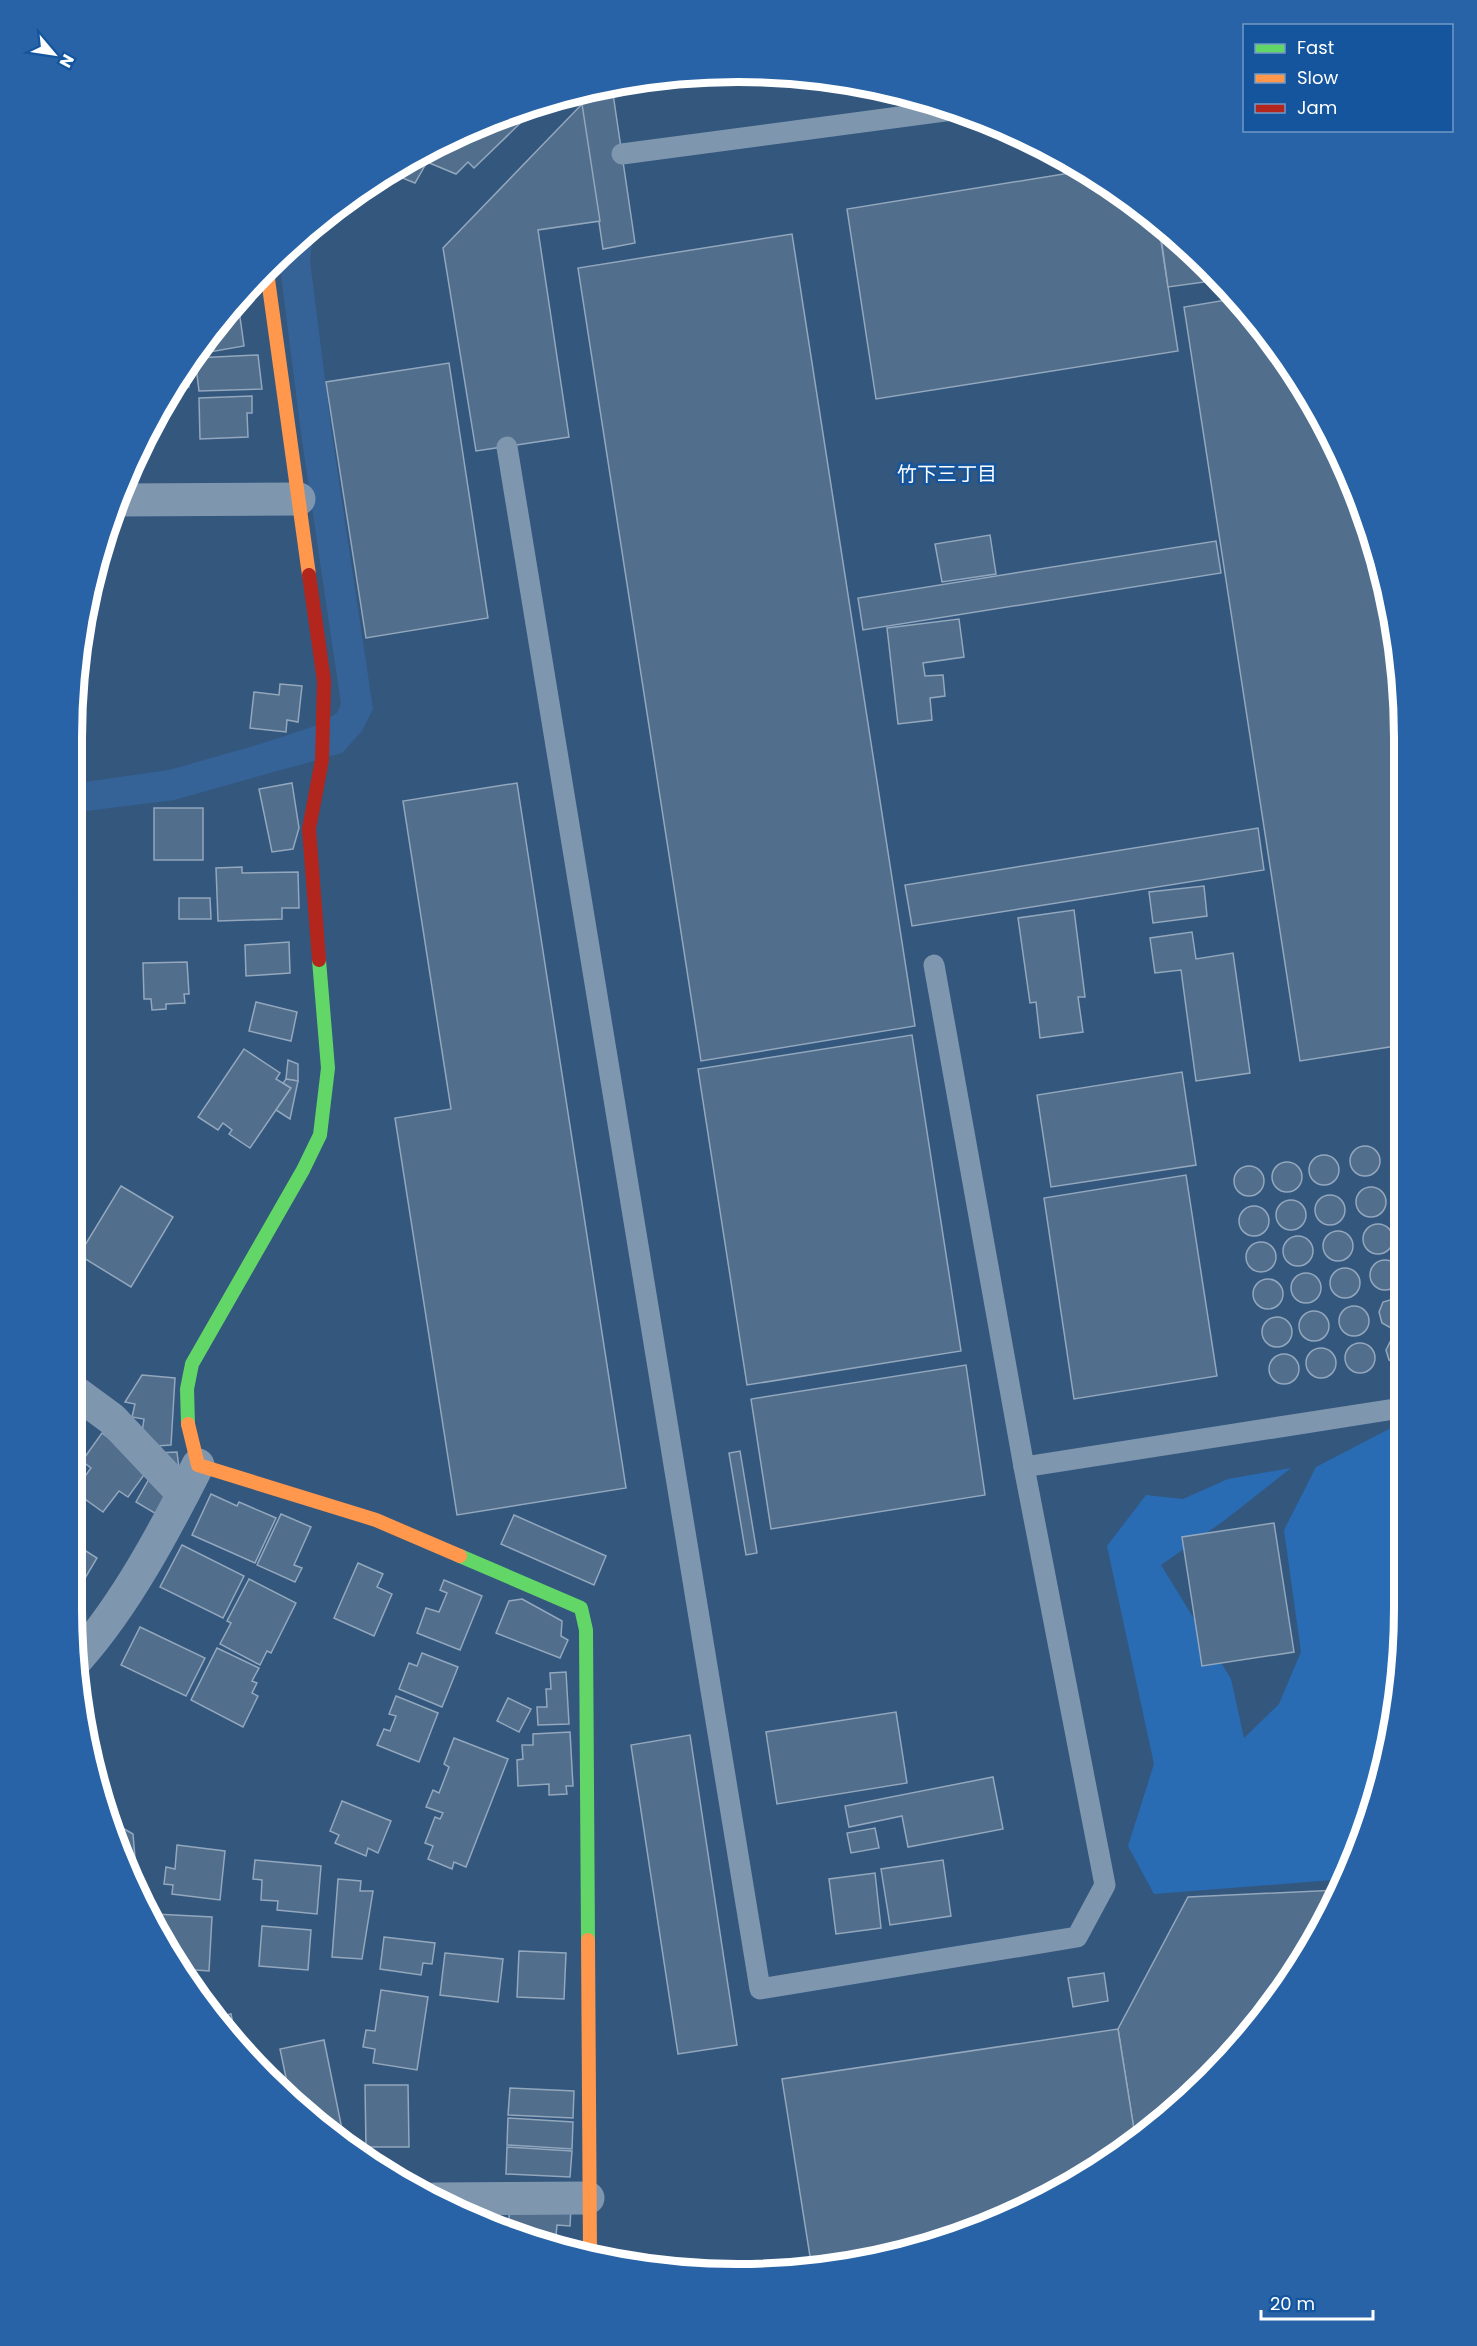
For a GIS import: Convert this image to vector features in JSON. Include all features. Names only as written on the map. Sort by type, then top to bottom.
[{"type":"street","points":[[84,1651],[98,1635],[198,1465],[189,1432],[185,1399],[192,1364],[303,1170],[320,1135],[326,1101],[328,1068],[309,829],[322,759],[324,681],[268,282]]},
{"type":"street","points":[[127,500],[299,499]]},
{"type":"street","points":[[82,1397],[112,1419],[183,1494]]},
{"type":"street","points":[[198,1465],[376,1520],[580,1608],[586,1630],[590,2246]]},
{"type":"street","points":[[454,2199],[588,2198]]},
{"type":"lane","points":[[622,154],[934,112]]},
{"type":"lane","points":[[507,447],[760,1989],[1077,1937],[1105,1885],[1024,1467],[934,965]]},
{"type":"lane","points":[[1024,1467],[1394,1409]]},
{"type":"shaded area","points":[[313,240],[310,261],[332,435],[373,709],[362,731],[342,753],[174,800],[82,812],[82,782],[169,770],[312,727],[337,713],[341,704],[302,440],[280,270]]},
{"type":"shaded area","points":[[1389,1429],[1394,1429],[1394,1608],[1389,1693],[1372,1777],[1360,1818],[1335,1880],[1154,1894],[1128,1846],[1154,1764],[1107,1546],[1146,1495],[1183,1499],[1228,1479],[1291,1468],[1225,1520],[1161,1565],[1231,1679],[1244,1738],[1279,1704],[1301,1652],[1284,1530],[1316,1467]]},
{"type":"building","points":[[613,95],[635,243],[603,249],[581,102]]},
{"type":"building","points":[[582,104],[600,221],[538,230],[569,437],[476,451],[443,248]]},
{"type":"building","points":[[526,118],[474,168],[468,162],[456,174],[427,162],[415,183],[400,177],[448,150]]},
{"type":"building","points":[[1071,173],[1103,193],[1160,236],[1178,351],[876,399],[847,209]]},
{"type":"building","points":[[792,234],[915,1026],[701,1061],[578,268]]},
{"type":"building","points":[[1161,237],[1208,281],[1168,287]]},
{"type":"building","points":[[1226,300],[1259,339],[1307,410],[1327,448],[1345,487],[1372,569],[1389,653],[1393,696],[1394,1046],[1300,1061],[1184,307]]},
{"type":"building","points":[[239,313],[244,346],[209,352]]},
{"type":"building","points":[[258,355],[262,389],[199,391],[196,369],[205,358]]},
{"type":"building","points":[[449,363],[488,618],[366,638],[326,382]]},
{"type":"building","points":[[252,396],[252,413],[247,413],[248,437],[200,439],[199,398]]},
{"type":"building","points":[[990,535],[996,574],[942,582],[935,544]]},
{"type":"building","points":[[1216,541],[1221,573],[863,630],[858,598]]},
{"type":"building","points":[[959,619],[964,657],[923,663],[925,676],[943,675],[945,696],[930,698],[932,720],[898,724],[887,628]]},
{"type":"building","points":[[280,684],[302,686],[298,722],[287,720],[286,732],[250,728],[254,692],[279,695]]},
{"type":"building","points":[[292,783],[299,828],[293,849],[272,852],[259,789]]},
{"type":"building","points":[[517,783],[626,1488],[457,1515],[395,1118],[451,1109],[403,801]]},
{"type":"building","points":[[154,808],[203,808],[203,860],[154,860]]},
{"type":"building","points":[[1258,828],[1264,870],[912,926],[905,885]]},
{"type":"building","points":[[242,867],[242,873],[298,872],[299,908],[282,908],[282,919],[218,921],[216,868]]},
{"type":"building","points":[[1204,886],[1207,916],[1153,923],[1149,892]]},
{"type":"building","points":[[179,898],[210,898],[211,919],[179,919]]},
{"type":"building","points":[[1074,910],[1085,997],[1078,997],[1083,1032],[1040,1038],[1036,1002],[1030,1003],[1018,918]]},
{"type":"building","points":[[1192,932],[1196,959],[1233,953],[1250,1073],[1196,1081],[1181,970],[1155,973],[1150,938]]},
{"type":"building","points":[[289,942],[290,973],[246,976],[245,945]]},
{"type":"building","points":[[187,962],[189,994],[184,994],[185,1003],[166,1004],[166,1009],[152,1010],[151,999],[144,999],[143,963]]},
{"type":"building","points":[[256,1002],[297,1012],[291,1041],[249,1031]]},
{"type":"building","points":[[912,1035],[961,1351],[747,1385],[698,1069]]},
{"type":"building","points":[[244,1049],[280,1073],[276,1079],[291,1088],[250,1148],[229,1134],[232,1130],[223,1123],[218,1130],[198,1117]]},
{"type":"building","points":[[288,1060],[298,1064],[298,1081],[286,1079]]},
{"type":"building","points":[[1182,1072],[1196,1165],[1051,1187],[1037,1095]]},
{"type":"building","points":[[286,1079],[298,1081],[290,1119],[276,1110],[291,1088],[283,1083]]},
{"type":"building","points":[[1365,1146],[1376,1150],[1380,1161],[1376,1172],[1365,1176],[1354,1172],[1350,1161],[1354,1150]]},
{"type":"building","points":[[1324,1155],[1335,1159],[1339,1170],[1335,1181],[1324,1185],[1313,1181],[1309,1170],[1313,1159]]},
{"type":"building","points":[[1287,1162],[1298,1166],[1302,1177],[1298,1188],[1287,1192],[1276,1188],[1272,1177],[1276,1166]]},
{"type":"building","points":[[1394,1162],[1394,1181],[1391,1169]]},
{"type":"building","points":[[1249,1166],[1260,1170],[1264,1181],[1260,1192],[1249,1196],[1238,1192],[1234,1181],[1238,1170]]},
{"type":"building","points":[[1186,1175],[1217,1376],[1074,1399],[1044,1198]]},
{"type":"building","points":[[121,1186],[173,1217],[131,1287],[82,1257],[82,1250]]},
{"type":"building","points":[[1371,1187],[1382,1191],[1386,1202],[1382,1213],[1371,1217],[1360,1213],[1356,1202],[1360,1191]]},
{"type":"building","points":[[1330,1195],[1341,1199],[1345,1210],[1341,1221],[1330,1225],[1319,1221],[1315,1210],[1319,1199]]},
{"type":"building","points":[[1291,1200],[1302,1204],[1306,1215],[1302,1226],[1291,1230],[1280,1226],[1276,1215],[1280,1204]]},
{"type":"building","points":[[1254,1206],[1265,1210],[1269,1221],[1265,1232],[1254,1236],[1243,1232],[1239,1221],[1243,1210]]},
{"type":"building","points":[[1378,1224],[1389,1228],[1393,1239],[1389,1250],[1378,1254],[1367,1250],[1363,1239],[1367,1228]]},
{"type":"building","points":[[1338,1231],[1349,1235],[1353,1246],[1349,1257],[1338,1261],[1327,1257],[1323,1246],[1327,1235]]},
{"type":"building","points":[[1298,1236],[1309,1240],[1313,1251],[1309,1262],[1298,1266],[1287,1262],[1283,1251],[1287,1240]]},
{"type":"building","points":[[1261,1242],[1272,1246],[1276,1257],[1272,1268],[1261,1272],[1250,1268],[1246,1257],[1250,1246]]},
{"type":"building","points":[[1379,1261],[1394,1263],[1394,1287],[1379,1289],[1371,1281],[1371,1269]]},
{"type":"building","points":[[1345,1268],[1356,1272],[1360,1283],[1356,1294],[1345,1298],[1334,1294],[1330,1283],[1334,1272]]},
{"type":"building","points":[[1306,1273],[1317,1277],[1321,1288],[1317,1299],[1306,1303],[1295,1299],[1291,1288],[1295,1277]]},
{"type":"building","points":[[1268,1279],[1279,1283],[1283,1294],[1279,1305],[1268,1309],[1257,1305],[1253,1294],[1257,1283]]},
{"type":"building","points":[[1394,1299],[1394,1328],[1382,1323],[1379,1312],[1383,1302]]},
{"type":"building","points":[[1354,1306],[1365,1310],[1369,1321],[1365,1332],[1354,1336],[1343,1332],[1339,1321],[1343,1310]]},
{"type":"building","points":[[1314,1311],[1325,1315],[1329,1326],[1325,1337],[1314,1341],[1303,1337],[1299,1326],[1303,1315]]},
{"type":"building","points":[[1277,1317],[1288,1321],[1292,1332],[1288,1343],[1277,1347],[1266,1343],[1262,1332],[1266,1321]]},
{"type":"building","points":[[1394,1338],[1394,1362],[1389,1360],[1386,1350]]},
{"type":"building","points":[[1360,1343],[1371,1347],[1375,1358],[1371,1369],[1360,1373],[1349,1369],[1345,1358],[1349,1347]]},
{"type":"building","points":[[1321,1348],[1332,1352],[1336,1363],[1332,1374],[1321,1378],[1310,1374],[1306,1363],[1310,1352]]},
{"type":"building","points":[[1284,1354],[1295,1358],[1299,1369],[1295,1380],[1284,1384],[1273,1380],[1269,1369],[1273,1358]]},
{"type":"building","points":[[966,1365],[985,1495],[771,1529],[751,1399]]},
{"type":"building","points":[[142,1375],[175,1378],[171,1445],[156,1446],[142,1432],[144,1419],[132,1417],[135,1404],[125,1402]]},
{"type":"building","points":[[102,1433],[149,1468],[128,1497],[119,1491],[103,1512],[82,1497],[82,1480],[91,1468],[82,1461]]},
{"type":"building","points":[[740,1451],[757,1553],[746,1555],[729,1453]]},
{"type":"building","points":[[177,1452],[180,1477],[156,1453]]},
{"type":"building","points":[[149,1479],[172,1492],[158,1515],[136,1502]]},
{"type":"building","points":[[211,1494],[237,1506],[239,1502],[276,1518],[255,1563],[192,1535]]},
{"type":"building","points":[[281,1514],[311,1527],[294,1565],[302,1568],[295,1582],[257,1565]]},
{"type":"building","points":[[514,1515],[606,1556],[594,1585],[501,1544]]},
{"type":"building","points":[[1274,1523],[1294,1652],[1202,1666],[1182,1537]]},
{"type":"building","points":[[182,1545],[244,1576],[223,1618],[160,1587]]},
{"type":"building","points":[[82,1549],[97,1558],[82,1583]]},
{"type":"building","points":[[358,1563],[383,1574],[377,1587],[392,1594],[374,1636],[334,1618]]},
{"type":"building","points":[[249,1579],[296,1603],[271,1653],[267,1651],[260,1665],[220,1644],[231,1623],[227,1621]]},
{"type":"building","points":[[444,1580],[482,1596],[460,1650],[417,1633],[426,1608],[439,1612],[447,1593],[440,1590]]},
{"type":"building","points":[[522,1599],[562,1621],[561,1636],[568,1640],[560,1658],[496,1633],[509,1601]]},
{"type":"building","points":[[140,1627],[205,1658],[186,1696],[121,1665]]},
{"type":"building","points":[[217,1648],[259,1668],[252,1681],[257,1683],[252,1693],[258,1696],[243,1727],[191,1700]]},
{"type":"building","points":[[422,1653],[458,1667],[442,1707],[399,1689],[409,1663],[417,1666]]},
{"type":"building","points":[[566,1672],[569,1724],[538,1725],[537,1707],[547,1707],[546,1689],[551,1689],[550,1673]]},
{"type":"building","points":[[396,1696],[438,1713],[419,1762],[377,1745],[384,1729],[390,1731],[396,1716],[389,1714]]},
{"type":"building","points":[[508,1698],[531,1709],[519,1732],[497,1721]]},
{"type":"building","points":[[896,1712],[907,1783],[777,1804],[766,1732]]},
{"type":"building","points":[[570,1732],[573,1786],[566,1786],[567,1794],[549,1795],[549,1784],[518,1786],[517,1760],[523,1759],[522,1745],[533,1745],[533,1734]]},
{"type":"building","points":[[690,1735],[737,2045],[678,2054],[631,1745]]},
{"type":"building","points":[[454,1738],[508,1759],[466,1867],[454,1862],[452,1869],[428,1859],[433,1846],[425,1843],[435,1817],[440,1819],[443,1813],[426,1807],[433,1790],[439,1793],[449,1767],[444,1764]]},
{"type":"building","points":[[993,1777],[1003,1829],[908,1847],[902,1816],[849,1827],[845,1806]]},
{"type":"building","points":[[342,1801],[391,1821],[378,1853],[368,1848],[366,1856],[335,1843],[339,1835],[330,1831]]},
{"type":"building","points":[[120,1827],[133,1834],[136,1867]]},
{"type":"building","points":[[875,1828],[879,1848],[851,1853],[847,1833]]},
{"type":"building","points":[[177,1845],[225,1851],[220,1900],[172,1894],[173,1885],[164,1884],[166,1867],[175,1869]]},
{"type":"building","points":[[255,1860],[321,1866],[317,1914],[277,1910],[278,1901],[261,1900],[262,1880],[253,1879]]},
{"type":"building","points":[[943,1860],[951,1916],[890,1925],[881,1869]]},
{"type":"building","points":[[875,1873],[881,1928],[836,1934],[829,1879]]},
{"type":"building","points":[[338,1879],[361,1881],[360,1891],[373,1891],[362,1959],[332,1957]]},
{"type":"building","points":[[1331,1890],[1307,1936],[1259,2007],[1202,2071],[1171,2101],[1134,2131],[1118,2029],[1188,1897]]},
{"type":"building","points":[[159,1914],[212,1917],[209,1971],[192,1970]]},
{"type":"building","points":[[262,1926],[311,1930],[308,1970],[259,1966]]},
{"type":"building","points":[[384,1937],[435,1943],[432,1964],[423,1963],[421,1975],[380,1969]]},
{"type":"building","points":[[519,1951],[566,1953],[564,1999],[517,1997]]},
{"type":"building","points":[[445,1953],[503,1959],[498,2002],[440,1995]]},
{"type":"building","points":[[1104,1973],[1108,2001],[1073,2007],[1068,1978]]},
{"type":"building","points":[[381,1990],[428,1997],[417,2070],[373,2063],[375,2049],[363,2047],[366,2030],[375,2031]]},
{"type":"building","points":[[231,2014],[233,2026],[225,2015]]},
{"type":"building","points":[[1118,2029],[1134,2131],[1066,2176],[990,2214],[908,2241],[866,2251],[810,2259],[782,2079]]},
{"type":"building","points":[[324,2040],[342,2130],[287,2083],[280,2049]]},
{"type":"building","points":[[365,2085],[408,2085],[409,2147],[366,2147]]},
{"type":"building","points":[[510,2088],[574,2091],[573,2118],[508,2115]]},
{"type":"building","points":[[508,2118],[573,2122],[572,2149],[507,2145]]},
{"type":"building","points":[[507,2147],[572,2151],[570,2177],[506,2174]]},
{"type":"building","points":[[510,2204],[571,2208],[570,2226],[557,2225],[556,2237],[509,2222]]},
{"type":"building","points":[[481,2211],[499,2211],[498,2218],[487,2214]]},
{"type":"traffic: fast","points":[[188,1424],[187,1389],[192,1364],[303,1170],[320,1135],[328,1068],[319,960]]},
{"type":"traffic: fast","points":[[460,1556],[581,1608],[586,1630],[588,1940]]},
{"type":"traffic: slow","points":[[268,282],[309,575]]},
{"type":"traffic: slow","points":[[188,1424],[198,1465],[376,1520],[460,1556]]},
{"type":"traffic: slow","points":[[588,1940],[590,2246]]},
{"type":"traffic: jam","points":[[309,575],[324,681],[322,760],[309,829],[319,960]]},
{"type":"district","name":"竹下三丁目","points":[[947,474]]}]
